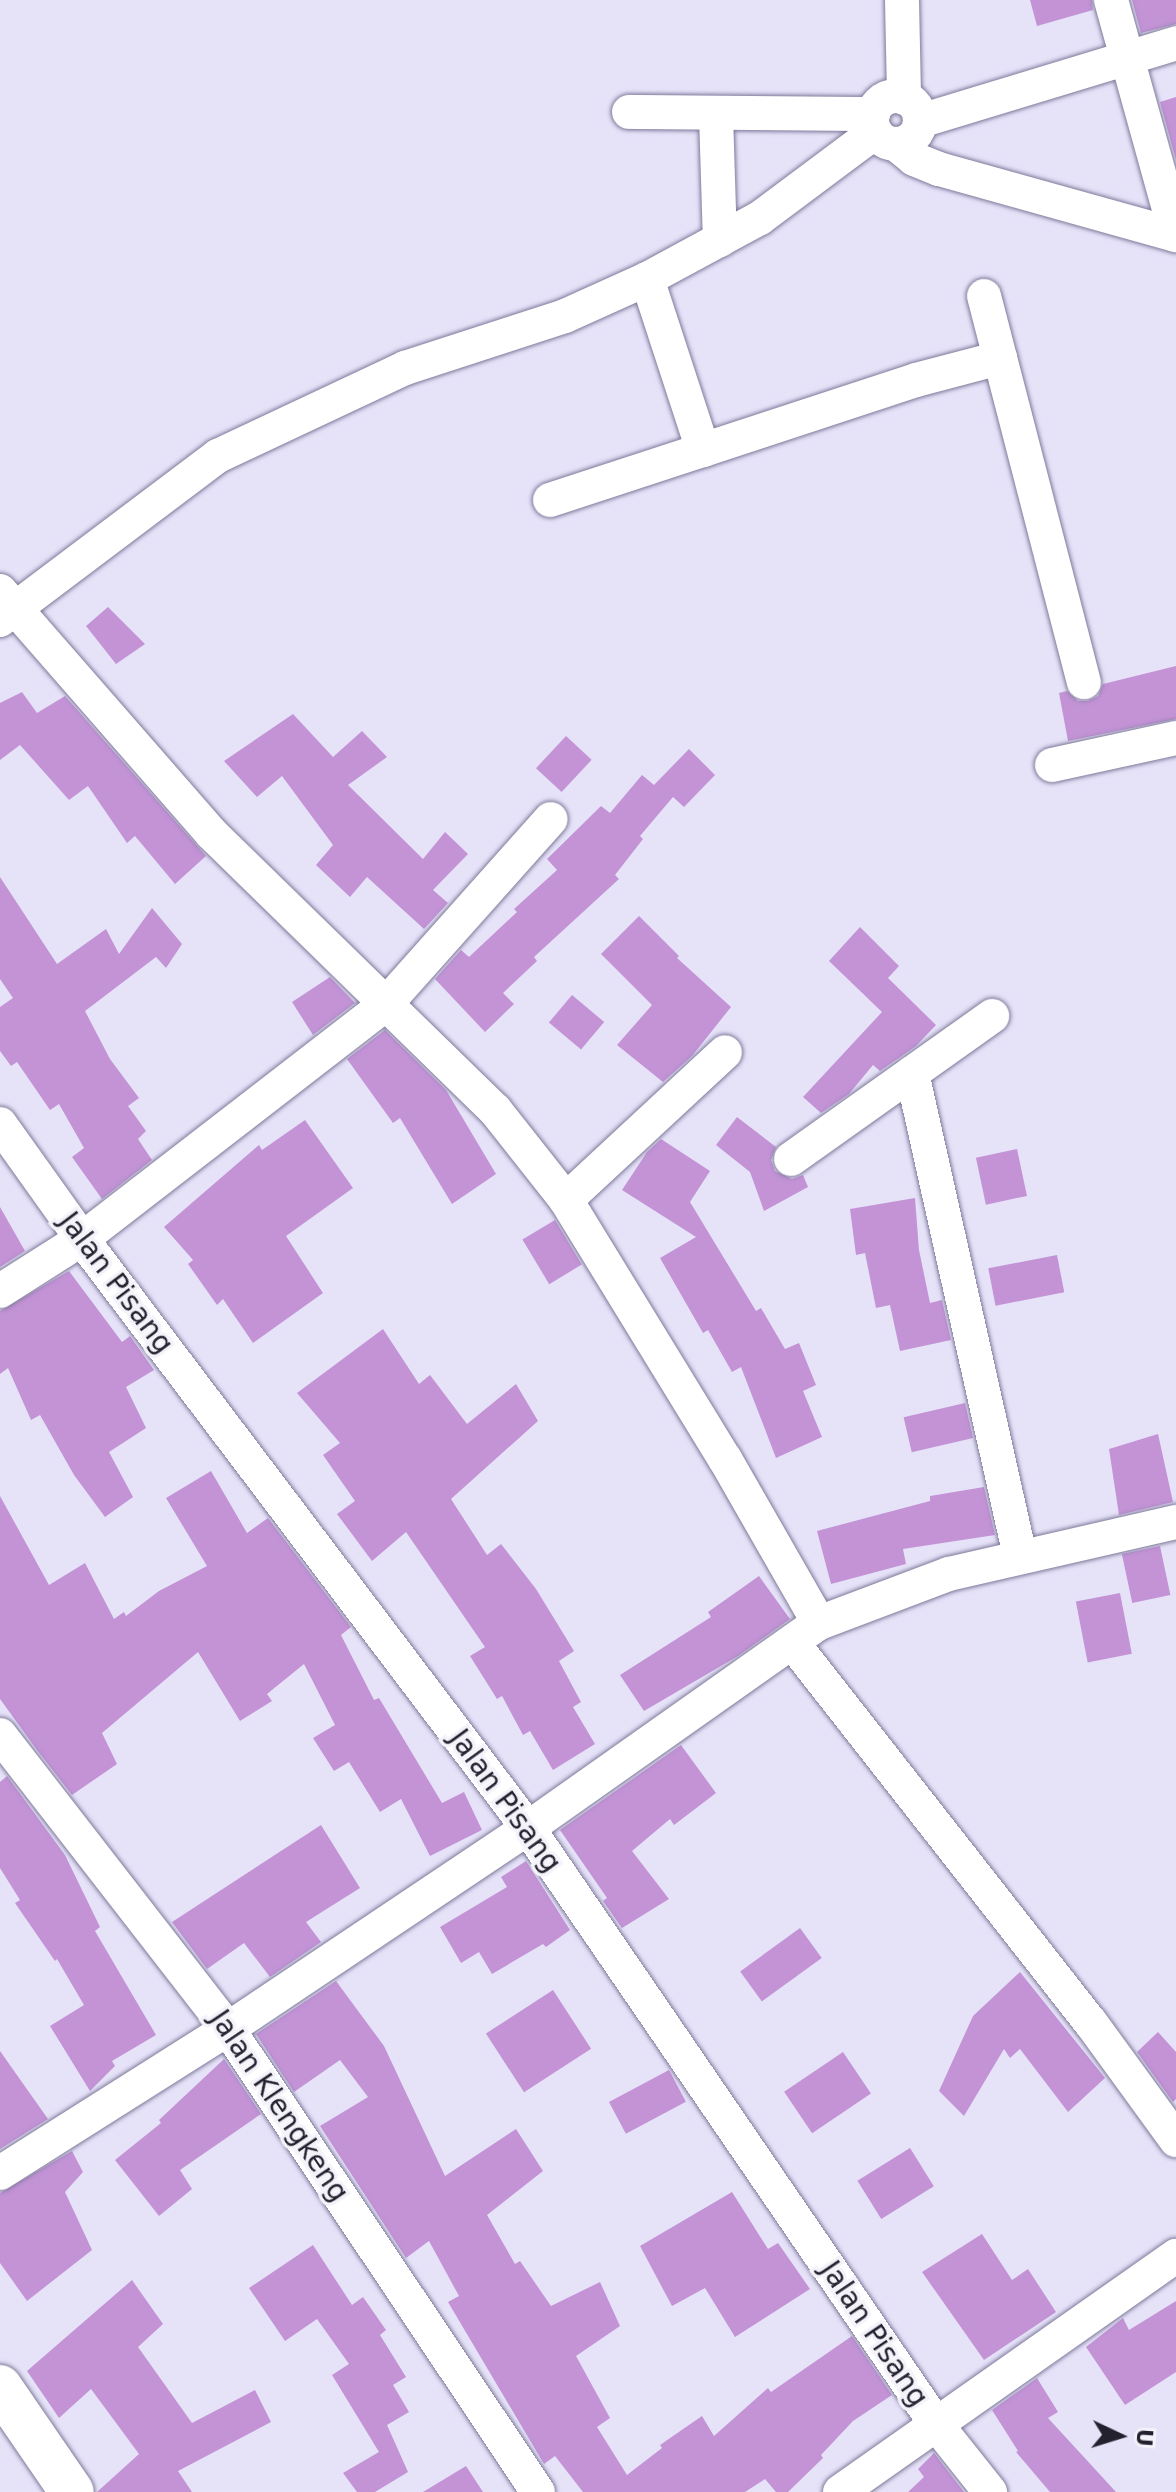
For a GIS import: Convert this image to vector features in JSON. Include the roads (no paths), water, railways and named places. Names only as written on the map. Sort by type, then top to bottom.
[{"type":"main road","points":[[0,2387],[72,2492]]},
{"type":"street","points":[[902,0],[894,122],[914,159],[939,169],[1176,235],[1111,0]]},
{"type":"street","points":[[629,112],[894,122],[1176,43]]},
{"type":"street","points":[[716,115],[720,240]]},
{"type":"street","points":[[894,122],[760,218],[647,279],[565,316],[405,368],[218,456],[4,606],[212,834],[495,1110],[566,1200],[725,1459],[805,1632],[1176,2140]]},
{"type":"street","points":[[647,279],[703,450]]},
{"type":"street","points":[[984,296],[1084,682]]},
{"type":"street","points":[[550,500],[916,380],[1000,358]]},
{"type":"street","points":[[1052,765],[1176,738]]},
{"type":"street","points":[[0,1291],[82,1239],[385,1005],[551,819]]},
{"type":"street","points":[[791,1159],[992,1016]]},
{"type":"street","points":[[566,1200],[725,1052]]},
{"type":"street","points":[[912,1073],[1020,1557]]},
{"type":"street","name":"Jalan Pisang","points":[[0,1124],[82,1239],[528,1828],[936,2424],[990,2492]]},
{"type":"street","points":[[0,2173],[228,2029],[528,1828],[805,1632],[949,1574],[1176,1522]]},
{"type":"street","name":"Jalan Klengkeng","points":[[0,1735],[228,2029],[538,2492]]},
{"type":"street","points":[[840,2492],[1176,2256]]}]
